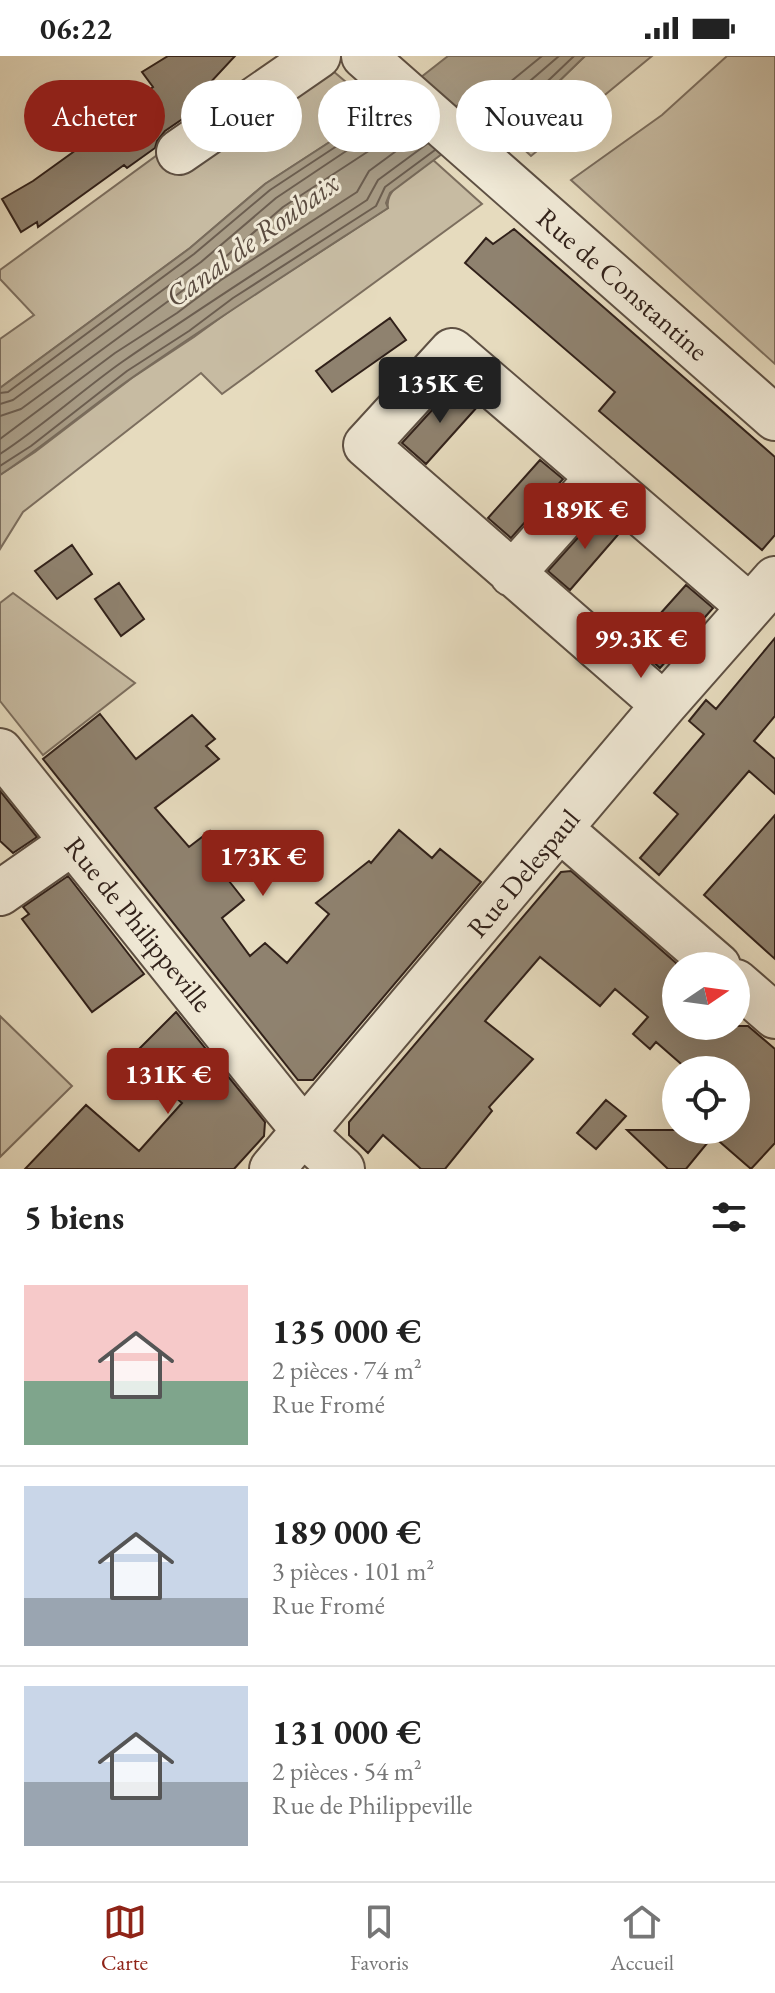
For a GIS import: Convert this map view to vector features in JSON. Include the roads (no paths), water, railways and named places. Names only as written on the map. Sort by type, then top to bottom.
[{"type":"street","points":[[179,152],[318,56]]},
{"type":"street","name":"Rue de Constantine","points":[[364,56],[775,418]]},
{"type":"street","points":[[664,705],[366,445],[452,351],[599,477],[762,593]]},
{"type":"street","points":[[512,574],[599,477]]},
{"type":"street","name":"Rue Delespaul","points":[[272,1169],[762,593]]},
{"type":"street","name":"Rue de Philippeville","points":[[0,751],[305,1131],[342,1169]]},
{"type":"street","points":[[560,829],[702,952]]},
{"type":"street","points":[[0,893],[73,842]]},
{"type":"street","points":[[750,994],[775,1016]]},
{"type":"water","name":"Canal de Roubaix","points":[[448,56],[585,56],[560,80],[456,80],[456,144],[390,193],[386,203],[388,208],[164,355],[0,475],[0,388],[190,248],[265,184],[318,150],[318,152],[440,152],[440,80],[417,80]]}]
